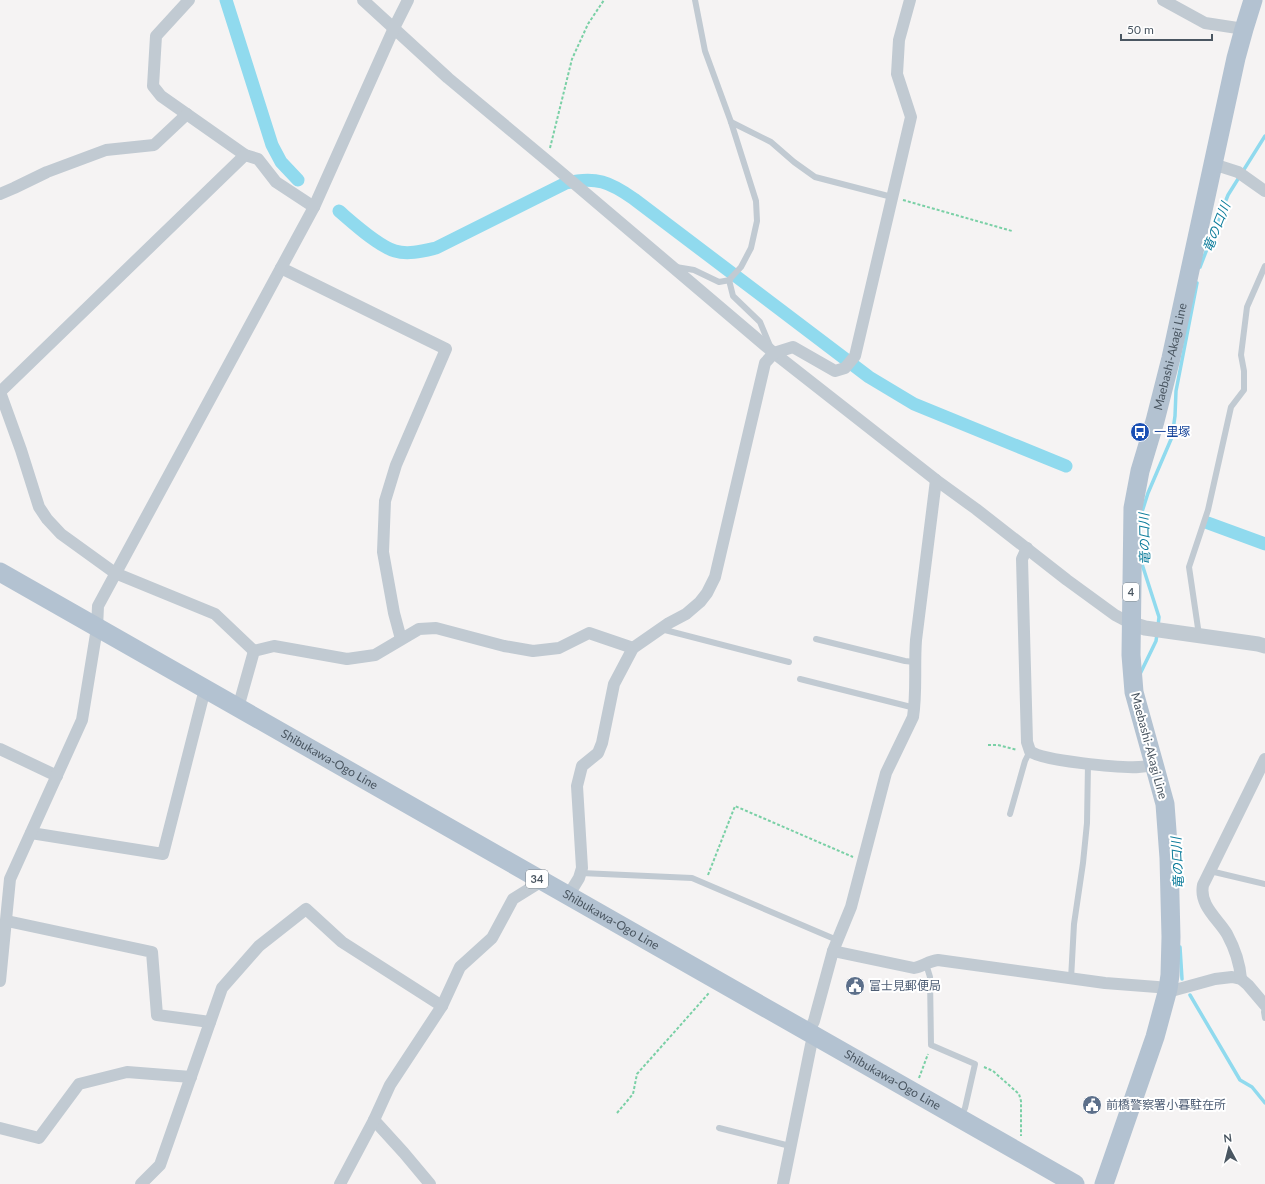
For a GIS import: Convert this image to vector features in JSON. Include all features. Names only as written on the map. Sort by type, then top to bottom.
[{"type":"main road","name":"Maebashi-Akagi Line","points":[[1104,1184],[1155,1037],[1168,989],[1171,937],[1167,824],[1163,799],[1134,692],[1131,655],[1133,508],[1143,458],[1155,421],[1171,358],[1224,108],[1253,0]]},
{"type":"main road","name":"Shibukawa-Ogo Line","points":[[0,572],[1075,1184]]},
{"type":"street","points":[[189,0],[156,36],[153,86],[161,96],[245,155],[258,159],[276,182],[314,207]]},
{"type":"street","points":[[363,0],[448,78],[774,353],[936,480],[1115,615],[1132,624],[1145,628],[1265,646]]},
{"type":"street","points":[[0,981],[7,921],[5,878],[31,833],[82,720],[97,628],[98,606],[314,207],[408,0]]},
{"type":"street","points":[[568,896],[579,878],[582,868],[576,786],[582,766],[598,753],[602,743],[614,684],[633,648],[686,614],[700,602],[715,578],[765,363],[774,353],[793,347],[835,371],[845,368],[854,356],[912,117],[897,74],[900,40],[910,0]]},
{"type":"street","points":[[1163,0],[1206,23],[1244,29]]},
{"type":"street","points":[[0,194],[47,172],[106,150],[154,145],[187,114]]},
{"type":"street","points":[[245,155],[0,392],[40,507],[47,519],[61,534],[115,574],[215,614],[254,651]]},
{"type":"street","points":[[1213,164],[1238,172],[1265,191]]},
{"type":"street","points":[[281,268],[446,349],[396,465],[385,501],[383,552],[400,639]]},
{"type":"street","points":[[783,1184],[814,1021],[835,946],[851,907],[886,773],[913,718],[915,708],[914,662],[936,480]]},
{"type":"street","points":[[1026,548],[1022,559],[1028,742],[1030,751],[1039,756],[1088,764],[1138,767],[1154,764]]},
{"type":"street","points":[[254,651],[274,646],[347,659],[375,655],[419,629],[436,628],[504,646],[533,651],[559,648],[589,633],[633,648]]},
{"type":"street","points":[[238,708],[254,651]]},
{"type":"street","points":[[31,833],[163,854],[205,689]]},
{"type":"street","points":[[0,749],[57,776]]},
{"type":"street","points":[[1241,979],[1239,965],[1227,935],[1206,905],[1202,892],[1203,885],[1265,759]]},
{"type":"street","points":[[340,1184],[374,1120],[390,1085],[442,1006],[460,967],[492,938],[513,899],[542,881]]},
{"type":"street","points":[[141,1184],[160,1165],[222,988],[259,946],[306,909],[342,942],[442,1006]]},
{"type":"street","points":[[7,921],[152,952],[157,1015],[210,1022]]},
{"type":"street","points":[[835,946],[914,968],[933,960],[938,960],[1105,984],[1168,989],[1180,989],[1223,977],[1232,977],[1241,979],[1265,1005]]},
{"type":"street","points":[[0,1128],[39,1138],[79,1084],[127,1072],[191,1077]]},
{"type":"street","points":[[374,1120],[430,1184]]},
{"type":"lane","points":[[672,267],[694,270],[719,282],[730,280],[741,267],[751,248],[757,221],[756,202],[731,122],[705,51],[695,0]]},
{"type":"lane","points":[[731,122],[771,142],[794,162],[815,176],[892,197]]},
{"type":"lane","points":[[1199,635],[1189,567],[1208,510],[1231,407],[1244,390],[1244,371],[1241,355],[1247,307],[1265,266]]},
{"type":"lane","points":[[730,280],[733,296],[760,322],[774,353]]},
{"type":"lane","points":[[661,629],[789,662]]},
{"type":"lane","points":[[816,639],[914,662]]},
{"type":"lane","points":[[800,679],[915,708]]},
{"type":"lane","points":[[1010,814],[1030,751]]},
{"type":"lane","points":[[1070,979],[1074,924],[1084,856],[1088,764]]},
{"type":"lane","points":[[1210,871],[1265,884]]},
{"type":"lane","points":[[581,873],[692,878],[835,946]]},
{"type":"lane","points":[[926,964],[930,976],[931,1045],[975,1064],[965,1108],[960,1118]]},
{"type":"lane","points":[[1265,1005],[1265,1018]]},
{"type":"lane","points":[[719,1128],[790,1146]]},
{"type":"path","points":[[551,164],[572,60],[588,24],[604,0]]},
{"type":"path","points":[[892,197],[1012,231]]},
{"type":"path","points":[[988,745],[998,745],[1030,751]]},
{"type":"path","points":[[704,883],[736,806],[863,861]]},
{"type":"path","points":[[617,1114],[633,1094],[637,1074],[720,982]]},
{"type":"path","points":[[914,1092],[931,1045]]},
{"type":"path","points":[[975,1064],[993,1071],[1019,1094],[1021,1101],[1022,1125]]},
{"type":"waterway","points":[[226,0],[272,145],[281,162],[298,180]]},
{"type":"waterway","name":"竜の口川","points":[[1200,267],[1228,195],[1265,136]]},
{"type":"waterway","points":[[339,211],[366,234],[388,248],[405,253],[416,252],[436,248],[566,183],[586,180],[602,182],[617,188],[634,199],[869,377],[914,404],[1066,466]]},
{"type":"waterway","name":"竜の口川","points":[[1141,515],[1148,493],[1172,437],[1176,391],[1197,283]]},
{"type":"waterway","points":[[1208,523],[1265,544]]},
{"type":"waterway","name":"竜の口川","points":[[1142,559],[1142,564],[1159,617],[1158,626]]},
{"type":"waterway","name":"竜の口川","points":[[1140,674],[1156,641],[1157,634]]},
{"type":"waterway","name":"竜の口川","points":[[1180,947],[1182,979]]},
{"type":"waterway","name":"竜の口川","points":[[1190,995],[1240,1080],[1252,1087],[1265,1103]]},
{"type":"place","name":"一里塚","points":[[1140,432]]},
{"type":"place","name":"富士見郵便局","points":[[855,986]]},
{"type":"place","name":"前橋警察署小暮駐在所","points":[[1092,1105]]}]
